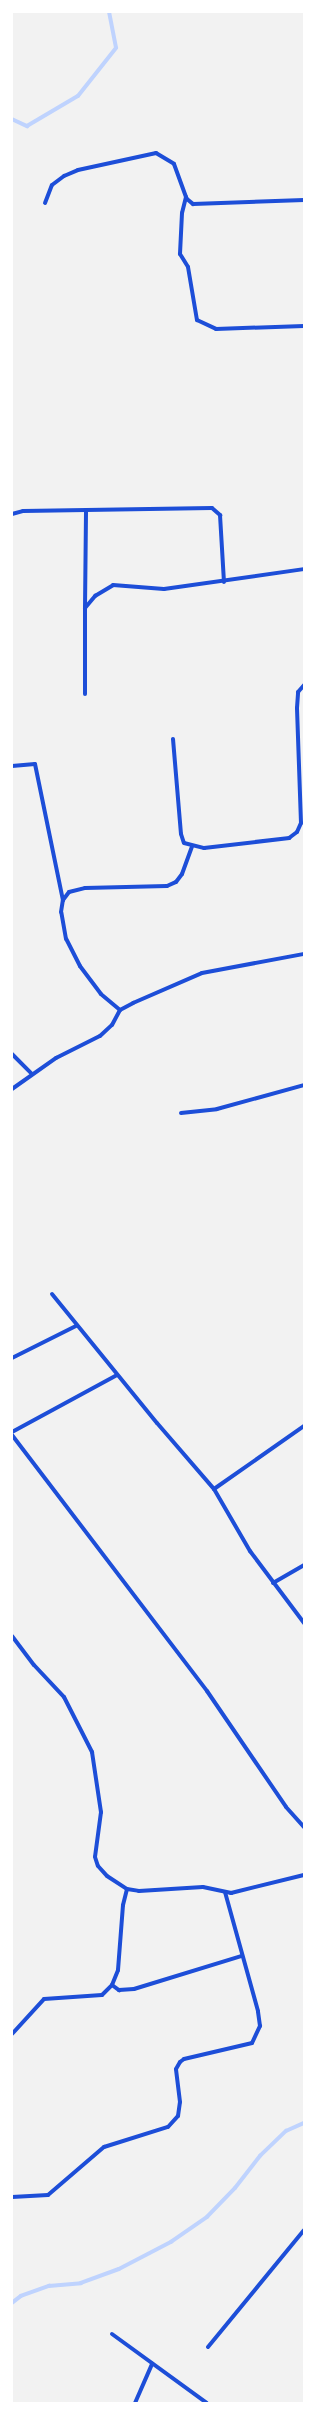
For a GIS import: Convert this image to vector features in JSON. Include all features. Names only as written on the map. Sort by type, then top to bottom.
[{"type":"street","points":[[45,203],[52,185],[78,170],[156,153],[174,164],[186,196],[193,204],[304,200]]},
{"type":"street","points":[[186,196],[182,213],[180,254],[188,267],[197,320],[216,329],[304,326]]},
{"type":"street","points":[[12,514],[23,511],[212,508],[218,511],[220,515],[224,582]]},
{"type":"street","points":[[85,694],[86,510]]},
{"type":"street","points":[[85,608],[95,596],[113,585],[164,589],[224,582],[304,569]]},
{"type":"street","points":[[173,740],[181,834],[184,843],[192,847],[204,848],[289,838],[297,832],[300,823],[298,692],[304,685]]},
{"type":"street","points":[[12,766],[35,764],[63,900],[61,912],[66,939],[80,966],[101,994],[120,1010]]},
{"type":"street","points":[[63,900],[69,892],[85,888],[167,886],[176,882],[182,874],[192,847]]},
{"type":"street","points":[[12,1089],[31,1073],[100,1036],[112,1025],[120,1010],[202,973],[304,954]]},
{"type":"street","points":[[12,1054],[31,1073]]},
{"type":"street","points":[[180,1113],[216,1109],[304,1085]]},
{"type":"street","points":[[52,1294],[76,1326],[214,1489],[250,1551],[304,1623]]},
{"type":"street","points":[[12,1358],[76,1326]]},
{"type":"street","points":[[12,1432],[117,1375]]},
{"type":"street","points":[[214,1489],[304,1426]]},
{"type":"street","points":[[12,1435],[207,1691],[286,1807],[304,1827]]},
{"type":"street","points":[[273,1583],[304,1566]]},
{"type":"street","points":[[12,1636],[34,1665],[64,1697],[88,1742],[96,1764],[101,1812],[101,1826],[95,1857],[98,1866],[107,1876],[127,1889],[139,1891],[203,1887],[225,1892],[244,1891],[304,1875]]},
{"type":"street","points":[[12,2034],[44,1999],[102,1995],[112,1985],[118,1970],[123,1905],[127,1889]]},
{"type":"street","points":[[12,2197],[48,2194],[104,2148],[168,2127],[178,2116],[180,2102],[176,2069],[180,2062],[184,2059],[252,2043],[260,2026],[225,1892]]},
{"type":"street","points":[[112,1985],[119,1990],[134,1989],[241,1956]]},
{"type":"street","points":[[208,2347],[304,2230]]},
{"type":"street","points":[[112,2334],[207,2403]]},
{"type":"street","points":[[135,2403],[152,2364]]},
{"type":"waterway","points":[[12,119],[27,126],[78,96],[116,48],[109,12]]},
{"type":"waterway","points":[[12,2303],[21,2296],[49,2286],[81,2283],[119,2269],[171,2242],[207,2217],[235,2188],[260,2156],[286,2131],[304,2123]]}]
